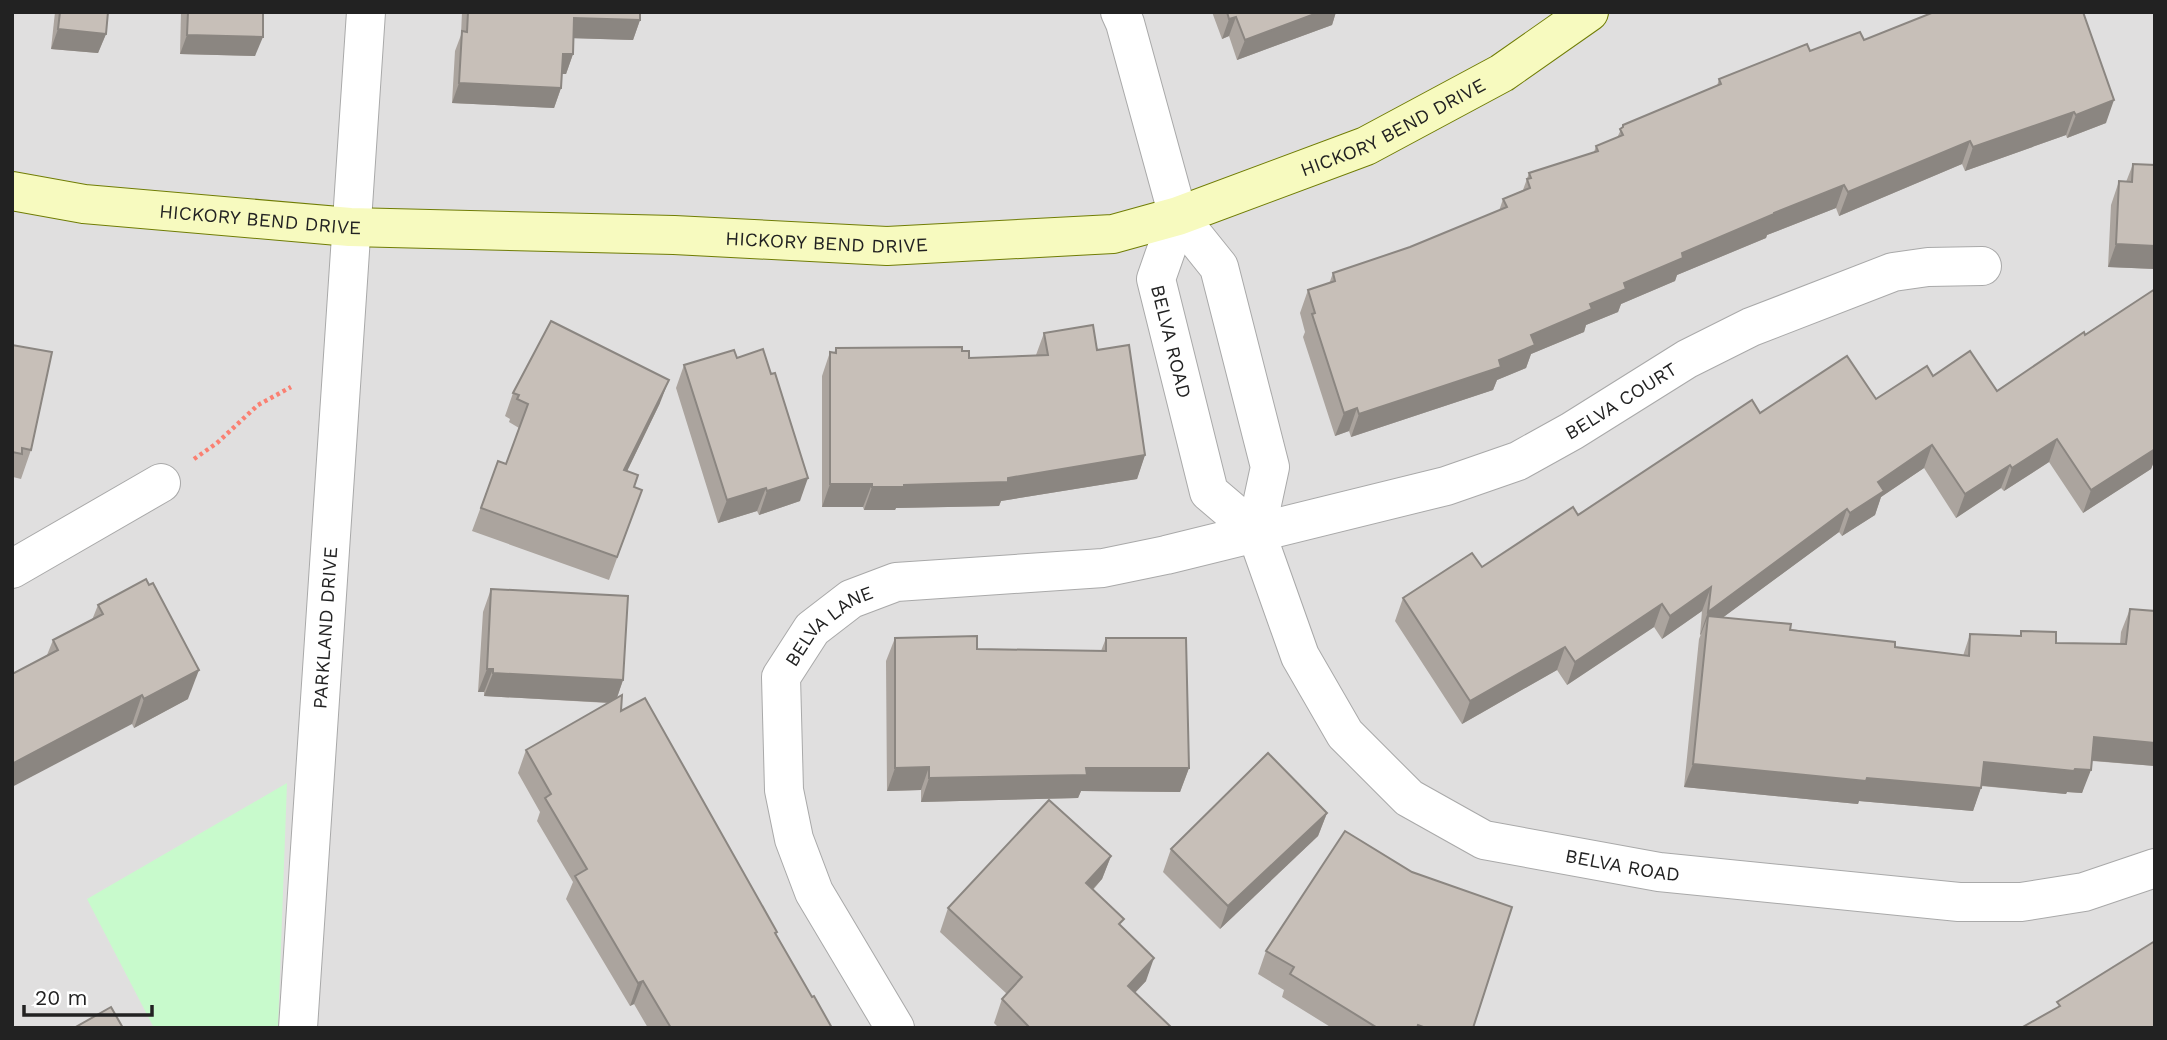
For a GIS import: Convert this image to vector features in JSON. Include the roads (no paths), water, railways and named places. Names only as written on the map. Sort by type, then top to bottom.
[{"type":"street","name":"PARKLAND DRIVE","points":[[298,1028],[366,12]]},
{"type":"street","points":[[1120,12],[1178,216],[1219,267],[1270,467],[1256,532]]},
{"type":"street","name":"HICKORY BEND DRIVE","points":[[12,191],[84,204],[350,227],[674,235],[887,246],[1113,234],[1178,216],[1366,146],[1502,73],[1589,12]]},
{"type":"street","name":"BELVA ROAD","points":[[1178,216],[1156,279],[1209,492],[1256,532],[1300,656],[1345,734],[1409,797],[1484,840],[1659,872],[1959,902],[2021,902],[2084,892],[2155,868]]},
{"type":"street","name":"BELVA COURT","points":[[1256,532],[1446,486],[1518,461],[1688,359],[1751,327],[1893,272],[1928,267],[1982,266]]},
{"type":"street","points":[[12,569],[161,483]]},
{"type":"street","name":"BELVA LANE","points":[[895,1028],[814,892],[794,839],[784,790],[781,677],[813,629],[851,599],[896,582],[1103,568],[1256,532]]}]
